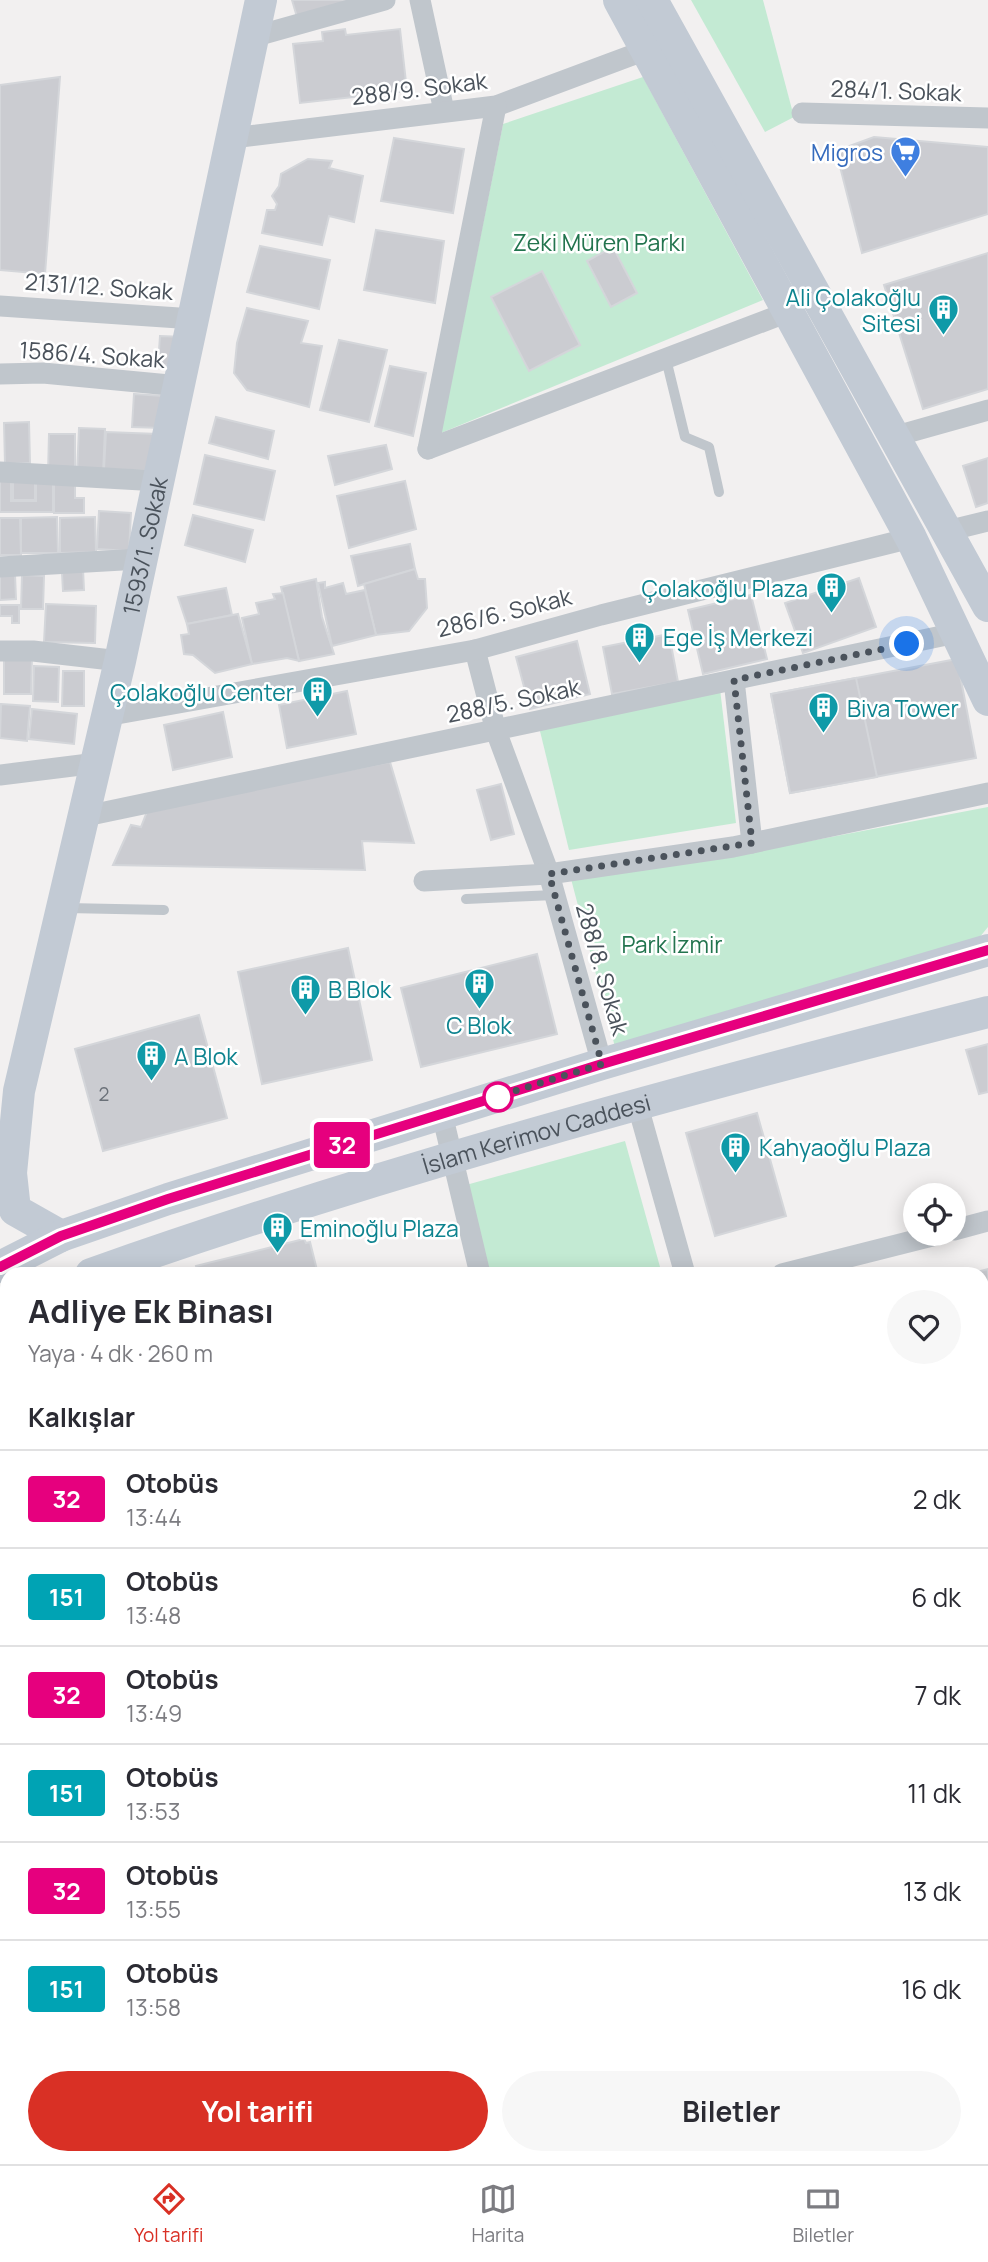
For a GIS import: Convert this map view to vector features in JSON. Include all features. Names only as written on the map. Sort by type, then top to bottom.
[{"type":"main road","name":"1593/1. Sokak","points":[[61,1236],[15,1210],[11,1173],[19,1091],[81,817],[97,763],[120,661],[261,0]]},
{"type":"main road","points":[[619,0],[911,538],[988,701]]},
{"type":"main road","points":[[652,0],[988,606]]},
{"type":"main road","points":[[911,538],[947,531]]},
{"type":"main road","name":"İslam Kerimov Caddesi","points":[[0,1267],[61,1236],[602,1064],[988,950]]},
{"type":"main road","name":"İslam Kerimov Caddesi","points":[[111,1267],[185,1241],[637,1103],[767,1067],[988,1012]]},
{"type":"main road","name":"1593/1. Sokak","points":[[0,1119],[19,1091]]},
{"type":"street","points":[[253,37],[385,0]]},
{"type":"street","points":[[420,0],[444,111]]},
{"type":"street","name":"288/9. Sokak","points":[[232,138],[496,106],[646,50]]},
{"type":"street","points":[[496,106],[428,449],[788,312]]},
{"type":"street","name":"284/1. Sokak","points":[[802,113],[988,118]]},
{"type":"street","name":"2131/12. Sokak","points":[[0,306],[194,319]]},
{"type":"street","name":"1586/4. Sokak","points":[[0,374],[43,373],[180,386]]},
{"type":"street","points":[[896,436],[988,410]]},
{"type":"street","points":[[0,472],[159,481]]},
{"type":"street","points":[[947,531],[988,521]]},
{"type":"street","name":"286/6. Sokak","points":[[106,716],[475,650],[601,615],[911,538]]},
{"type":"street","points":[[0,567],[140,559]]},
{"type":"street","name":"288/5. Sokak","points":[[81,817],[956,633]]},
{"type":"street","name":"288/8. Sokak","points":[[475,650],[496,731],[549,874],[602,1064]]},
{"type":"street","points":[[0,651],[33,651],[120,661]]},
{"type":"street","points":[[734,680],[752,843]]},
{"type":"street","points":[[0,775],[97,763]]},
{"type":"street","points":[[424,881],[549,874],[752,843],[988,793]]},
{"type":"street","points":[[637,1103],[683,1267]]},
{"type":"street","points":[[442,1114],[478,1267]]},
{"type":"street","points":[[966,1227],[988,1221]]},
{"type":"street","points":[[810,1267],[903,1243]]},
{"type":"lane","points":[[666,359],[685,437],[709,447],[719,492]]},
{"type":"lane","points":[[467,899],[555,895]]},
{"type":"lane","points":[[60,908],[163,910]]},
{"type":"green space","points":[[691,0],[763,0],[794,117],[765,132]]},
{"type":"green space","name":"Zeki Müren Parkı","points":[[643,77],[763,300],[441,433],[503,124]]},
{"type":"green space","points":[[720,689],[736,823],[569,850],[539,727]]},
{"type":"green space","name":"Park İzmir","points":[[988,807],[988,927],[979,938],[615,1047],[570,875],[768,849]]},
{"type":"green space","points":[[625,1141],[660,1267],[488,1267],[466,1185]]},
{"type":"building","points":[[292,0],[363,0],[297,17]]},
{"type":"building","points":[[345,29],[346,35],[400,29],[407,91],[300,103],[293,44],[323,41],[322,32]]},
{"type":"building","points":[[60,77],[45,274],[0,270],[0,85]]},
{"type":"building","points":[[874,137],[988,147],[988,214],[862,253],[836,151]]},
{"type":"building","points":[[394,138],[464,149],[453,213],[381,201]]},
{"type":"building","points":[[308,159],[332,161],[329,168],[363,176],[354,222],[329,216],[322,245],[262,233],[267,210],[275,210],[277,204],[272,196],[279,186],[281,174]]},
{"type":"building","points":[[376,230],[444,241],[435,303],[364,290]]},
{"type":"building","points":[[260,246],[330,260],[319,309],[247,292]]},
{"type":"building","points":[[613,247],[637,293],[611,307],[587,261]]},
{"type":"building","name":"Ali Çolakoğlu Sitesi","points":[[988,253],[988,389],[923,409],[884,285]]},
{"type":"building","points":[[542,271],[580,345],[529,371],[491,297]]},
{"type":"building","points":[[247,308],[308,321],[301,343],[322,346],[309,407],[247,390],[234,373],[237,343]]},
{"type":"building","points":[[160,336],[184,337],[182,366],[158,365]]},
{"type":"building","points":[[339,340],[387,350],[369,422],[320,410]]},
{"type":"building","points":[[390,366],[426,373],[413,436],[375,426]]},
{"type":"building","points":[[134,394],[164,396],[162,428],[132,427]]},
{"type":"building","points":[[216,417],[274,431],[268,459],[209,443]]},
{"type":"building","points":[[29,422],[30,463],[5,464],[4,423]]},
{"type":"building","points":[[79,428],[105,429],[103,475],[77,474]]},
{"type":"building","points":[[106,432],[158,434],[157,471],[104,469]]},
{"type":"building","points":[[49,434],[75,434],[75,474],[48,474]]},
{"type":"building","points":[[386,445],[392,469],[335,485],[328,456]]},
{"type":"building","points":[[205,455],[275,471],[264,520],[194,504]]},
{"type":"building","points":[[988,458],[988,503],[976,507],[963,466]]},
{"type":"building","points":[[0,481],[11,481],[11,501],[36,501],[36,481],[53,481],[53,512],[0,512]]},
{"type":"building","points":[[13,481],[35,481],[35,500],[13,500]]},
{"type":"building","points":[[405,481],[416,529],[349,548],[337,496]]},
{"type":"building","points":[[54,484],[75,484],[75,498],[84,498],[84,513],[54,513]]},
{"type":"building","points":[[99,511],[131,513],[129,551],[97,549]]},
{"type":"building","points":[[193,515],[253,530],[245,562],[185,545]]},
{"type":"building","points":[[57,517],[58,553],[21,553],[21,518]]},
{"type":"building","points":[[95,517],[96,552],[60,553],[60,518]]},
{"type":"building","points":[[0,518],[20,518],[21,555],[0,555]]},
{"type":"building","points":[[410,544],[415,569],[358,586],[351,556]]},
{"type":"building","points":[[83,569],[84,590],[63,591],[62,573]]},
{"type":"building","points":[[415,569],[418,579],[425,579],[427,608],[409,631],[376,635],[364,584]]},
{"type":"building","points":[[0,575],[15,575],[16,599],[0,600]]},
{"type":"building","points":[[22,575],[44,576],[43,609],[21,609]]},
{"type":"building","name":"Çolakoğlu Plaza","points":[[859,578],[876,627],[803,653],[785,603]]},
{"type":"building","points":[[316,579],[322,617],[334,654],[299,661],[281,587]]},
{"type":"building","points":[[325,582],[325,588],[343,583],[346,594],[365,590],[376,635],[332,646],[318,583]]},
{"type":"building","points":[[226,588],[232,615],[187,624],[178,597]]},
{"type":"building","points":[[283,593],[299,661],[287,658],[252,664],[242,618],[259,614],[256,603],[275,599],[273,594]]},
{"type":"building","points":[[751,595],[767,659],[703,674],[688,610]]},
{"type":"building","points":[[46,604],[96,606],[95,643],[44,642]]},
{"type":"building","points":[[0,605],[19,605],[19,623],[12,623],[12,616],[0,616]]},
{"type":"building","points":[[238,614],[252,664],[215,673],[193,655],[184,654],[181,635],[189,634],[187,624]]},
{"type":"building","name":"Ege İş Merkezi","points":[[669,634],[678,682],[612,694],[603,647]]},
{"type":"building","points":[[577,641],[590,694],[530,709],[516,657]]},
{"type":"building","points":[[4,656],[32,656],[31,694],[4,694]]},
{"type":"building","name":"Biva Tower","points":[[957,659],[976,758],[790,793],[771,694]]},
{"type":"building","points":[[34,666],[59,667],[58,702],[33,701]]},
{"type":"building","points":[[63,671],[84,671],[84,706],[62,706]]},
{"type":"building","name":"Biva Tower","points":[[856,678],[877,777],[790,793],[771,694]]},
{"type":"building","name":"Çolakoğlu Center","points":[[347,691],[356,734],[287,748],[279,705]]},
{"type":"building","points":[[1,704],[30,706],[27,741],[0,738]]},
{"type":"building","points":[[32,709],[77,714],[74,744],[29,739]]},
{"type":"building","points":[[223,712],[232,757],[173,770],[164,725]]},
{"type":"building","points":[[390,762],[414,843],[362,841],[365,870],[113,865],[131,825],[141,827],[148,809]]},
{"type":"building","points":[[501,784],[514,834],[491,840],[477,790]]},
{"type":"building","name":"B Blok","points":[[348,948],[372,1060],[262,1084],[238,972]]},
{"type":"building","name":"C Blok","points":[[537,954],[557,1034],[421,1067],[401,988]]},
{"type":"building","name":"A Blok","points":[[199,1015],[227,1118],[103,1151],[75,1049]]},
{"type":"building","points":[[988,1044],[988,1092],[979,1094],[966,1050]]},
{"type":"building","name":"Kahyaoğlu Plaza","points":[[757,1113],[786,1216],[715,1236],[686,1133]]},
{"type":"building","name":"Eminoğlu Plaza","points":[[304,1239],[306,1243],[310,1242],[316,1267],[196,1267]]},
{"type":"bus line","name":"32","points":[[0,1267],[61,1236],[168,1199],[602,1064],[988,950]]},
{"type":"place","name":"Migros","points":[[906,179]]},
{"type":"place","name":"Ali Çolakoğlu Sitesi","points":[[944,337]]},
{"type":"place","name":"Çolakoğlu Plaza","points":[[831,615]]},
{"type":"place","name":"Ege İş Merkezi","points":[[640,664]]},
{"type":"place","name":"Çolakoğlu Center","points":[[317,719]]},
{"type":"place","name":"Biva Tower","points":[[824,735]]},
{"type":"place","name":"C Blok","points":[[479,1011]]},
{"type":"place","name":"B Blok","points":[[305,1016]]},
{"type":"place","name":"A Blok","points":[[151,1083]]},
{"type":"place","name":"Kahyaoğlu Plaza","points":[[736,1174]]},
{"type":"place","name":"Eminoğlu Plaza","points":[[277,1255]]},
{"type":"route","points":[[498,1097],[495,1097],[602,1064],[549,874],[752,843],[734,680],[907,644]]}]
